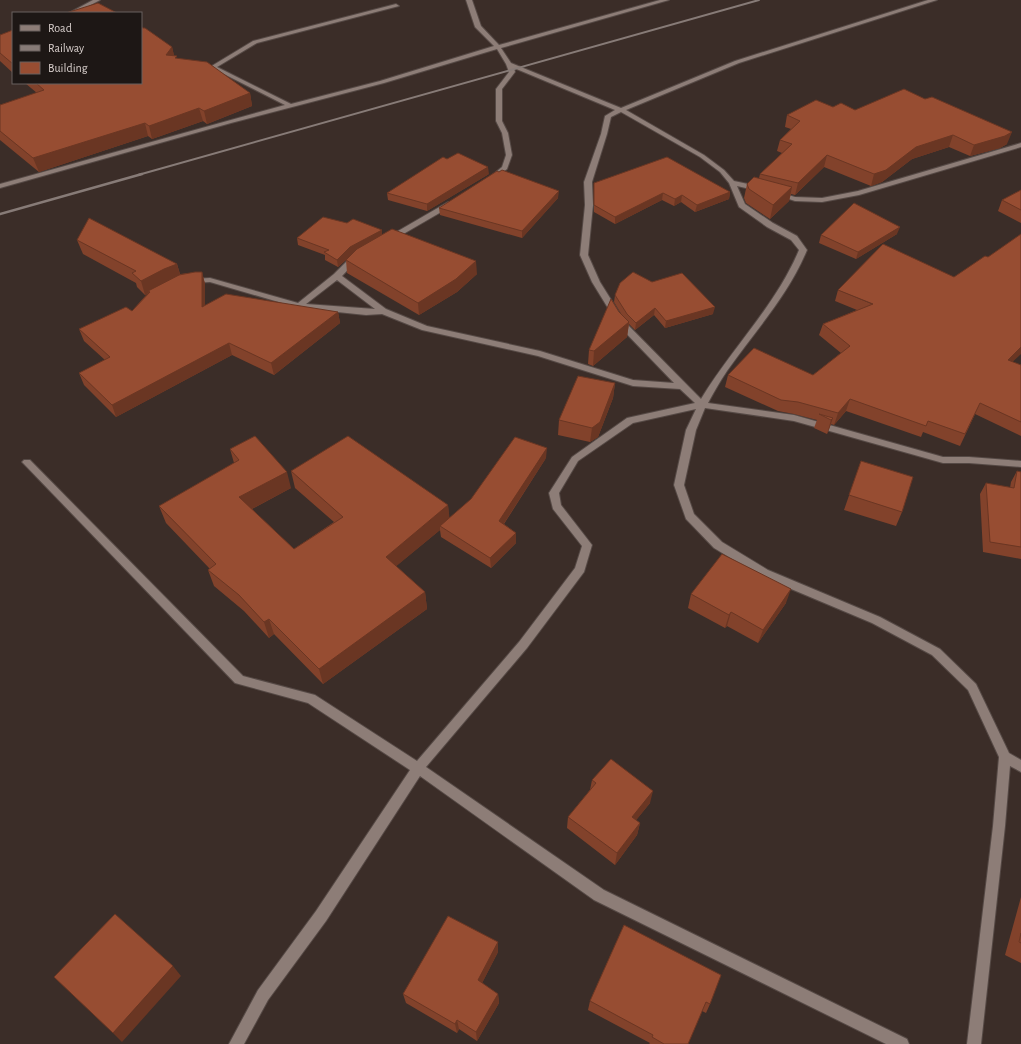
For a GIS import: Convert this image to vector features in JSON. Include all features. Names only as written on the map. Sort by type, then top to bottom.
[{"type":"street","points":[[74,12],[97,0]]},
{"type":"street","points":[[469,0],[478,27],[498,47],[509,64],[512,72],[499,89],[499,121],[505,133],[509,155],[505,168],[485,182]]},
{"type":"street","points":[[0,186],[229,122],[382,82],[498,47],[666,0]]},
{"type":"street","points":[[702,405],[622,324],[596,282],[584,255],[589,205],[588,182],[604,134],[608,116],[737,62],[934,0]]},
{"type":"street","points":[[291,106],[213,67],[255,42],[396,6]]},
{"type":"street","points":[[509,64],[621,110],[702,156],[722,171],[732,182],[742,205],[770,225],[794,238],[803,250],[798,266],[778,299],[726,366],[702,405],[691,430],[679,485],[690,516],[718,545],[764,573],[876,620],[936,652],[972,688],[1005,757],[999,826],[974,1044]]},
{"type":"street","points":[[732,182],[795,198],[822,200],[859,193],[1021,145]]},
{"type":"street","points":[[381,244],[460,198]]},
{"type":"street","points":[[299,306],[337,276],[355,258],[362,254]]},
{"type":"street","points":[[337,276],[383,311],[425,328],[540,354],[633,383],[683,386]]},
{"type":"street","points":[[181,283],[187,281],[210,280],[299,306],[366,312],[383,311]]},
{"type":"street","points":[[236,1044],[263,995],[322,916],[418,768],[523,645],[580,569],[587,545],[556,506],[554,493],[575,459],[630,420],[702,405],[794,418],[943,460],[969,460],[1021,464]]},
{"type":"street","points":[[27,462],[239,680],[311,699],[418,768],[599,895],[902,1044]]},
{"type":"street","points":[[1005,757],[1021,766]]},
{"type":"building","points":[[98,3],[115,12],[69,12]]},
{"type":"building","points":[[142,28],[145,28],[172,47],[166,55],[177,56],[175,58],[207,62],[250,93],[204,111],[199,108],[149,126],[145,123],[33,158],[0,131],[0,105],[44,90],[37,84],[142,84]]},
{"type":"building","points":[[12,30],[12,63],[0,53],[0,35]]},
{"type":"building","points":[[904,89],[925,99],[932,97],[1012,132],[1005,136],[974,145],[953,135],[916,147],[886,170],[874,174],[827,155],[798,183],[760,174],[792,144],[780,140],[800,121],[787,115],[816,100],[833,107],[841,103],[855,110]]},
{"type":"building","points":[[458,153],[488,167],[427,204],[387,193],[443,157],[447,159]]},
{"type":"building","points":[[667,157],[730,192],[697,205],[682,195],[675,199],[663,193],[615,217],[594,205],[594,183]]},
{"type":"building","points":[[502,170],[559,191],[522,231],[439,208],[497,171],[499,172]]},
{"type":"building","points":[[754,177],[792,187],[773,205],[749,189],[747,184]]},
{"type":"building","points":[[1021,190],[1021,210],[1002,200]]},
{"type":"building","points":[[854,203],[900,227],[858,252],[821,235]]},
{"type":"building","points":[[323,217],[347,223],[353,219],[382,230],[350,247],[337,260],[324,252],[329,250],[297,238]]},
{"type":"building","points":[[89,218],[177,264],[141,281],[132,273],[136,271],[77,240]]},
{"type":"building","points":[[392,229],[476,261],[456,279],[418,303],[346,260],[357,249]]},
{"type":"building","points":[[1021,234],[1021,347],[1008,360],[1021,365],[1021,422],[980,403],[965,434],[928,421],[926,426],[850,399],[838,413],[798,402],[781,400],[728,375],[754,348],[813,375],[850,346],[823,324],[873,304],[838,290],[883,244],[954,277],[985,256],[988,257]]},
{"type":"building","points":[[202,272],[202,307],[226,294],[338,312],[271,363],[229,343],[112,405],[79,373],[110,357],[79,329],[126,307],[132,311],[150,292],[148,291],[179,275]]},
{"type":"building","points":[[633,272],[652,282],[682,273],[715,307],[666,321],[655,308],[636,323],[627,314],[615,295],[620,283]]},
{"type":"building","points":[[611,299],[619,312],[629,322],[594,351],[589,350]]},
{"type":"building","points":[[578,376],[615,383],[600,422],[592,428],[559,420]]},
{"type":"building","points":[[819,414],[833,418],[831,420]]},
{"type":"building","points":[[255,436],[287,472],[239,497],[294,549],[343,517],[291,471],[348,436],[448,505],[386,557],[425,592],[319,669],[269,619],[264,622],[239,595],[208,570],[216,564],[159,506],[239,460],[230,449]]},
{"type":"building","points":[[515,437],[547,448],[499,521],[516,533],[490,558],[440,526],[471,499]]},
{"type":"building","points":[[861,461],[913,477],[902,512],[849,495]]},
{"type":"building","points":[[1017,471],[1021,472],[1021,547],[990,542],[986,483],[1014,488]]},
{"type":"building","points":[[722,554],[791,589],[763,630],[731,612],[729,615],[691,594]]},
{"type":"building","points":[[611,759],[653,791],[632,817],[640,823],[617,853],[568,817],[596,783],[592,780]]},
{"type":"building","points":[[115,914],[173,966],[113,1033],[54,977]]},
{"type":"building","points":[[448,916],[498,942],[478,980],[498,994],[476,1032],[457,1020],[455,1024],[403,994]]},
{"type":"building","points":[[624,925],[721,975],[710,1004],[706,1002],[688,1044],[664,1044],[652,1037],[653,1035],[590,1001]]},
{"type":"railway","points":[[138,175],[759,0]]},
{"type":"railway","points":[[0,214],[142,174]]}]
